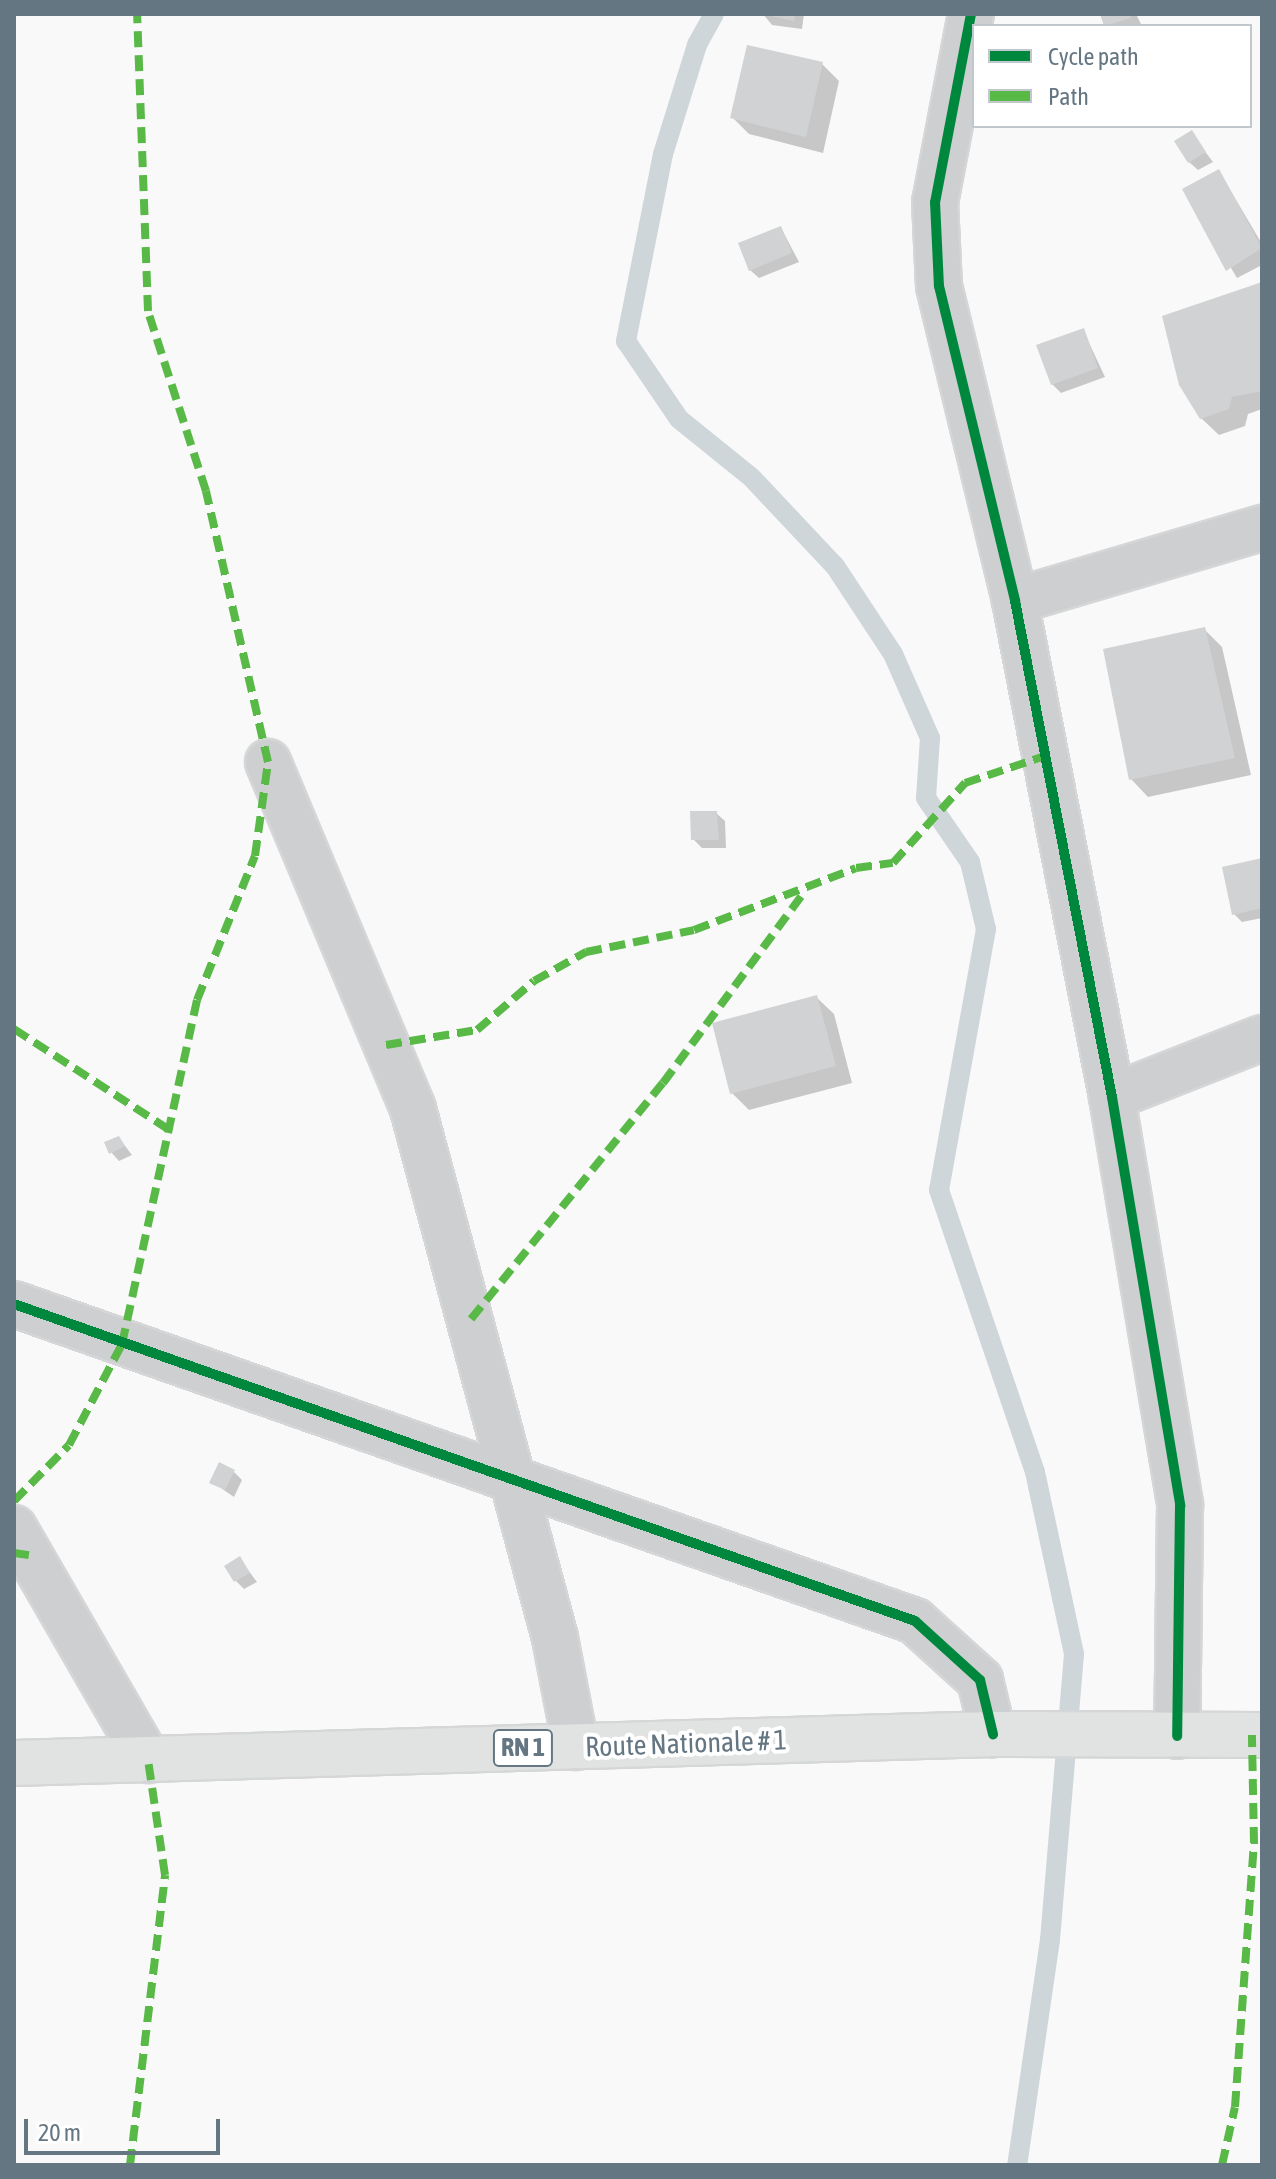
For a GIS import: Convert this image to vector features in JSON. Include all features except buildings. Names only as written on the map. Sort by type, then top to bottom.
[{"type":"main road","name":"Route Nationale # 1","points":[[14,1763],[1012,1736],[1262,1735]]},
{"type":"street","points":[[971,14],[935,202],[939,286],[1015,601],[1112,1097],[1180,1505],[1165,1736]]},
{"type":"street","points":[[1015,601],[1262,528]]},
{"type":"street","points":[[268,762],[413,1109],[513,1478],[576,1747]]},
{"type":"street","points":[[1112,1097],[1262,1038]]},
{"type":"street","points":[[14,1304],[915,1621],[980,1680],[1012,1736]]},
{"type":"street","points":[[14,1528],[148,1760]]},
{"type":"waterway","points":[[714,14],[697,45],[663,154],[626,341],[679,419],[751,477],[835,566],[893,654],[930,738],[926,798],[970,862],[986,929],[939,1190],[1035,1472],[1074,1654],[1050,1940],[1017,2165]]},
{"type":"marked path","points":[[14,1501],[69,1445],[122,1344],[197,1000],[255,856],[268,762],[206,491],[148,311],[137,14]]},
{"type":"marked path","points":[[386,1045],[477,1030],[534,981],[586,952],[694,930],[856,868],[893,863],[965,783],[1042,757]]},
{"type":"marked path","points":[[471,1319],[663,1083],[805,891]]},
{"type":"marked path","points":[[14,1029],[171,1131]]},
{"type":"marked path","points":[[14,1553],[29,1555]]},
{"type":"marked path","points":[[1222,2165],[1235,2107],[1254,1843],[1252,1735]]},
{"type":"marked path","points":[[130,2165],[165,1875],[148,1760]]},
{"type":"cycle path","points":[[971,14],[935,202],[939,286],[1015,601],[1112,1097],[1180,1505],[1177,1736]]},
{"type":"cycle path","points":[[14,1304],[915,1621],[980,1680],[993,1734]]}]
